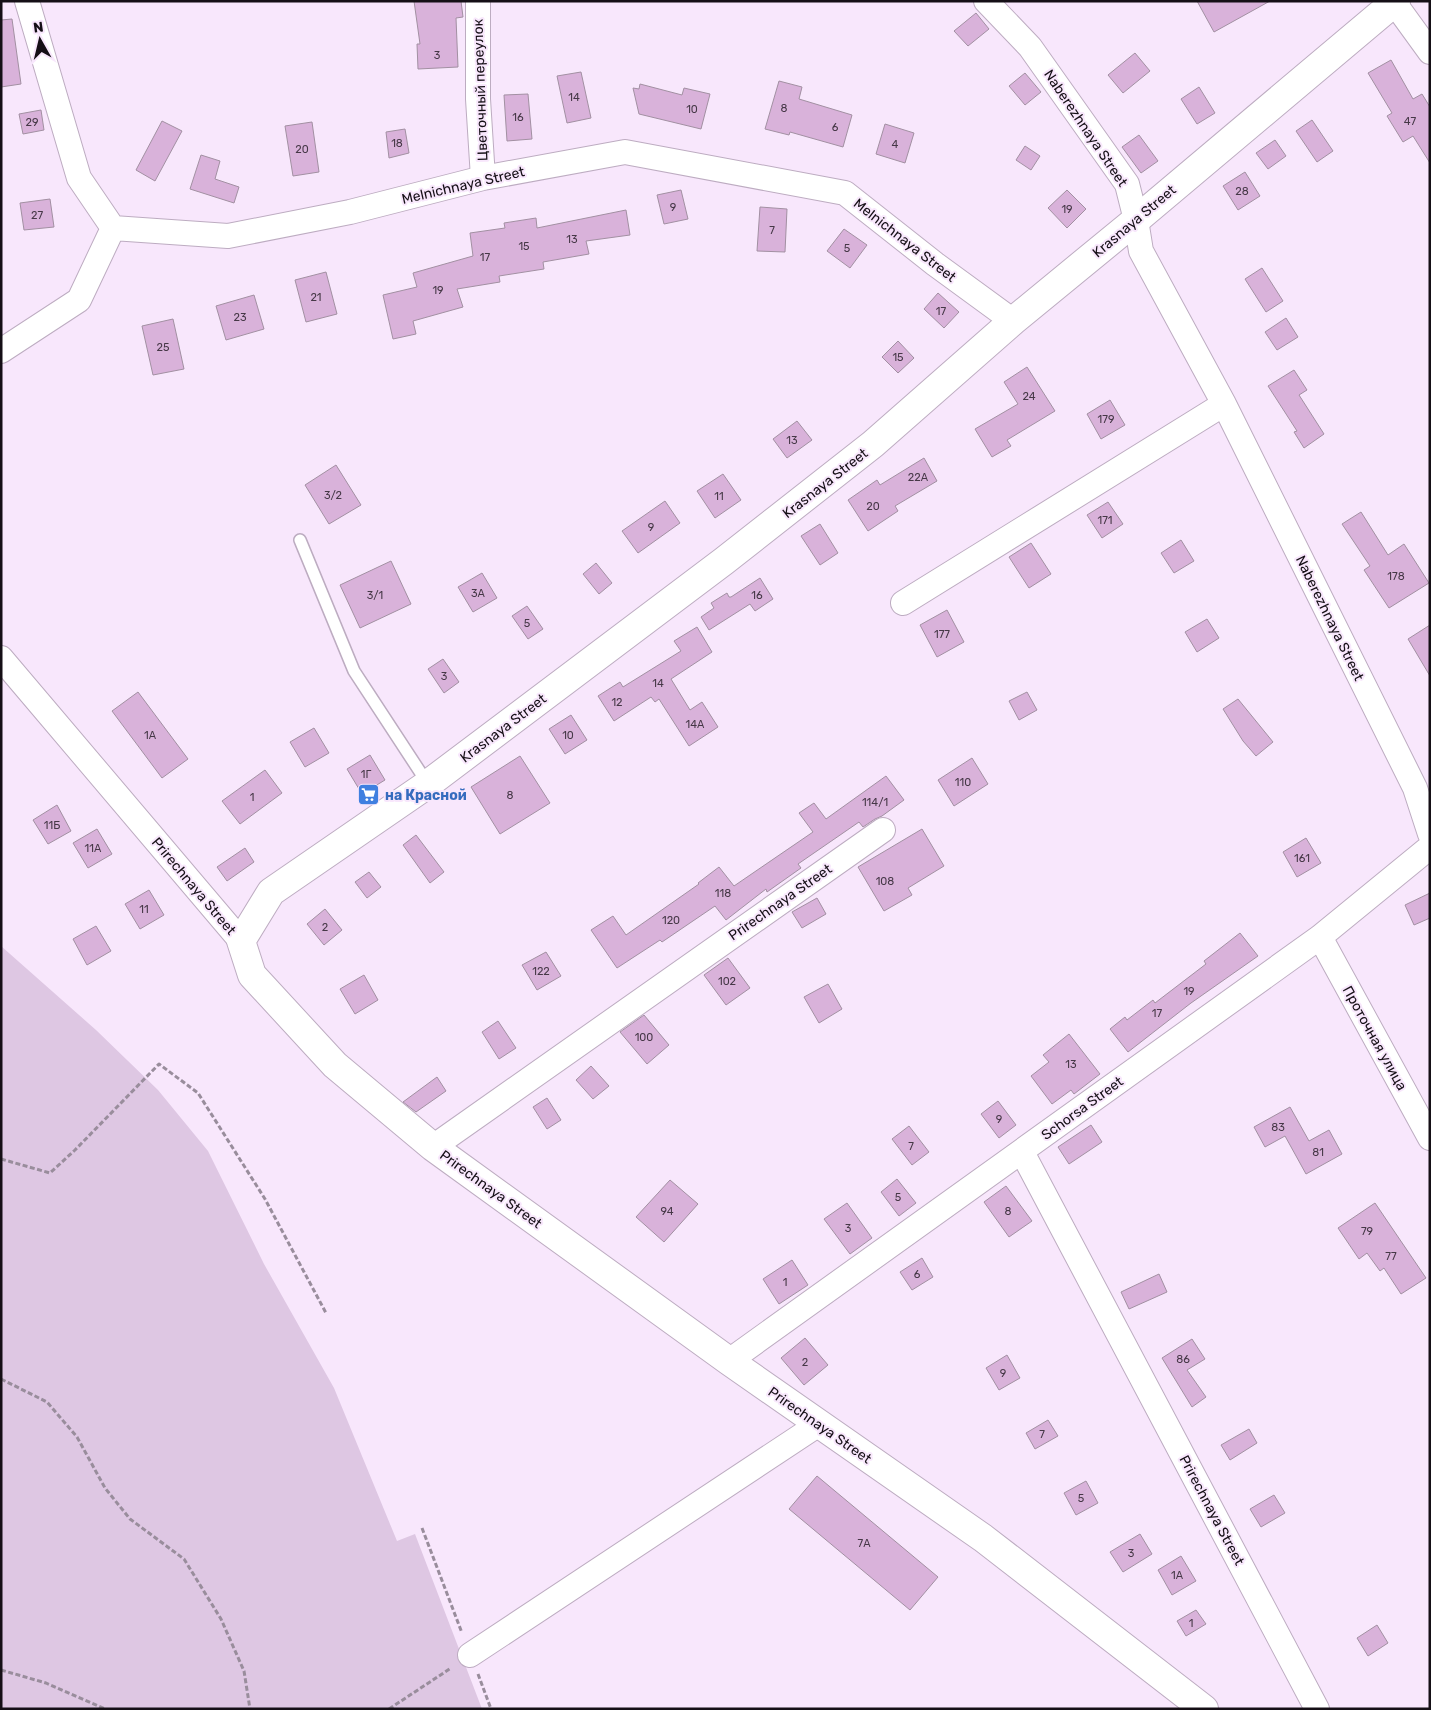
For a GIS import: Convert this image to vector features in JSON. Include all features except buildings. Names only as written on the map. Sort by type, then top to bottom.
[{"type":"street","points":[[1,351],[79,300],[114,228],[79,178],[27,1]]},
{"type":"street","name":"Цветочный переулок","points":[[478,1],[478,99],[483,178]]},
{"type":"street","name":"Naberezhnaya Street","points":[[986,1],[1030,47],[1127,184],[1141,251],[1224,404],[1415,788],[1430,834]]},
{"type":"street","points":[[1394,2],[1430,52]]},
{"type":"street","name":"Krasnaya Street","points":[[240,941],[270,892],[428,784],[724,561],[874,444],[1013,321],[1136,220],[1394,2]]},
{"type":"street","name":"Melnichnaya Street","points":[[114,228],[228,236],[350,212],[483,178],[625,152],[845,194],[935,264],[1013,321]]},
{"type":"street","points":[[903,603],[1224,404]]},
{"type":"street","name":"Prirechnaya Street","points":[[1,658],[240,941],[252,975],[335,1066],[432,1147],[729,1361],[983,1538],[1204,1709]]},
{"type":"street","name":"Prirechnaya Street","points":[[432,1147],[883,830]]},
{"type":"street","name":"Schorsa Street","points":[[729,1361],[1320,937],[1430,847]]},
{"type":"street","name":"Проточная улица","points":[[1320,937],[1430,1138]]},
{"type":"street","name":"Prirechnaya Street","points":[[1022,1152],[1317,1709]]},
{"type":"street","points":[[470,1655],[820,1424]]},
{"type":"lane","points":[[300,540],[354,671],[428,784]]},
{"type":"path","points":[[1,1159],[50,1173],[159,1064],[198,1093],[266,1199],[326,1312]]},
{"type":"path","points":[[1,1379],[47,1402],[77,1437],[106,1488],[130,1519],[184,1559],[220,1619],[244,1670],[250,1709]]},
{"type":"path","points":[[422,1528],[491,1709]]},
{"type":"path","points":[[389,1709],[470,1655]]},
{"type":"path","points":[[1,1670],[46,1684],[105,1709]]},
{"type":"shaded area","points":[[1,946],[96,1030],[158,1090],[208,1151],[264,1264],[334,1388],[397,1541],[415,1534],[482,1709],[1,1709]]},
{"type":"place","name":"на Красной","points":[[369,795]]}]
